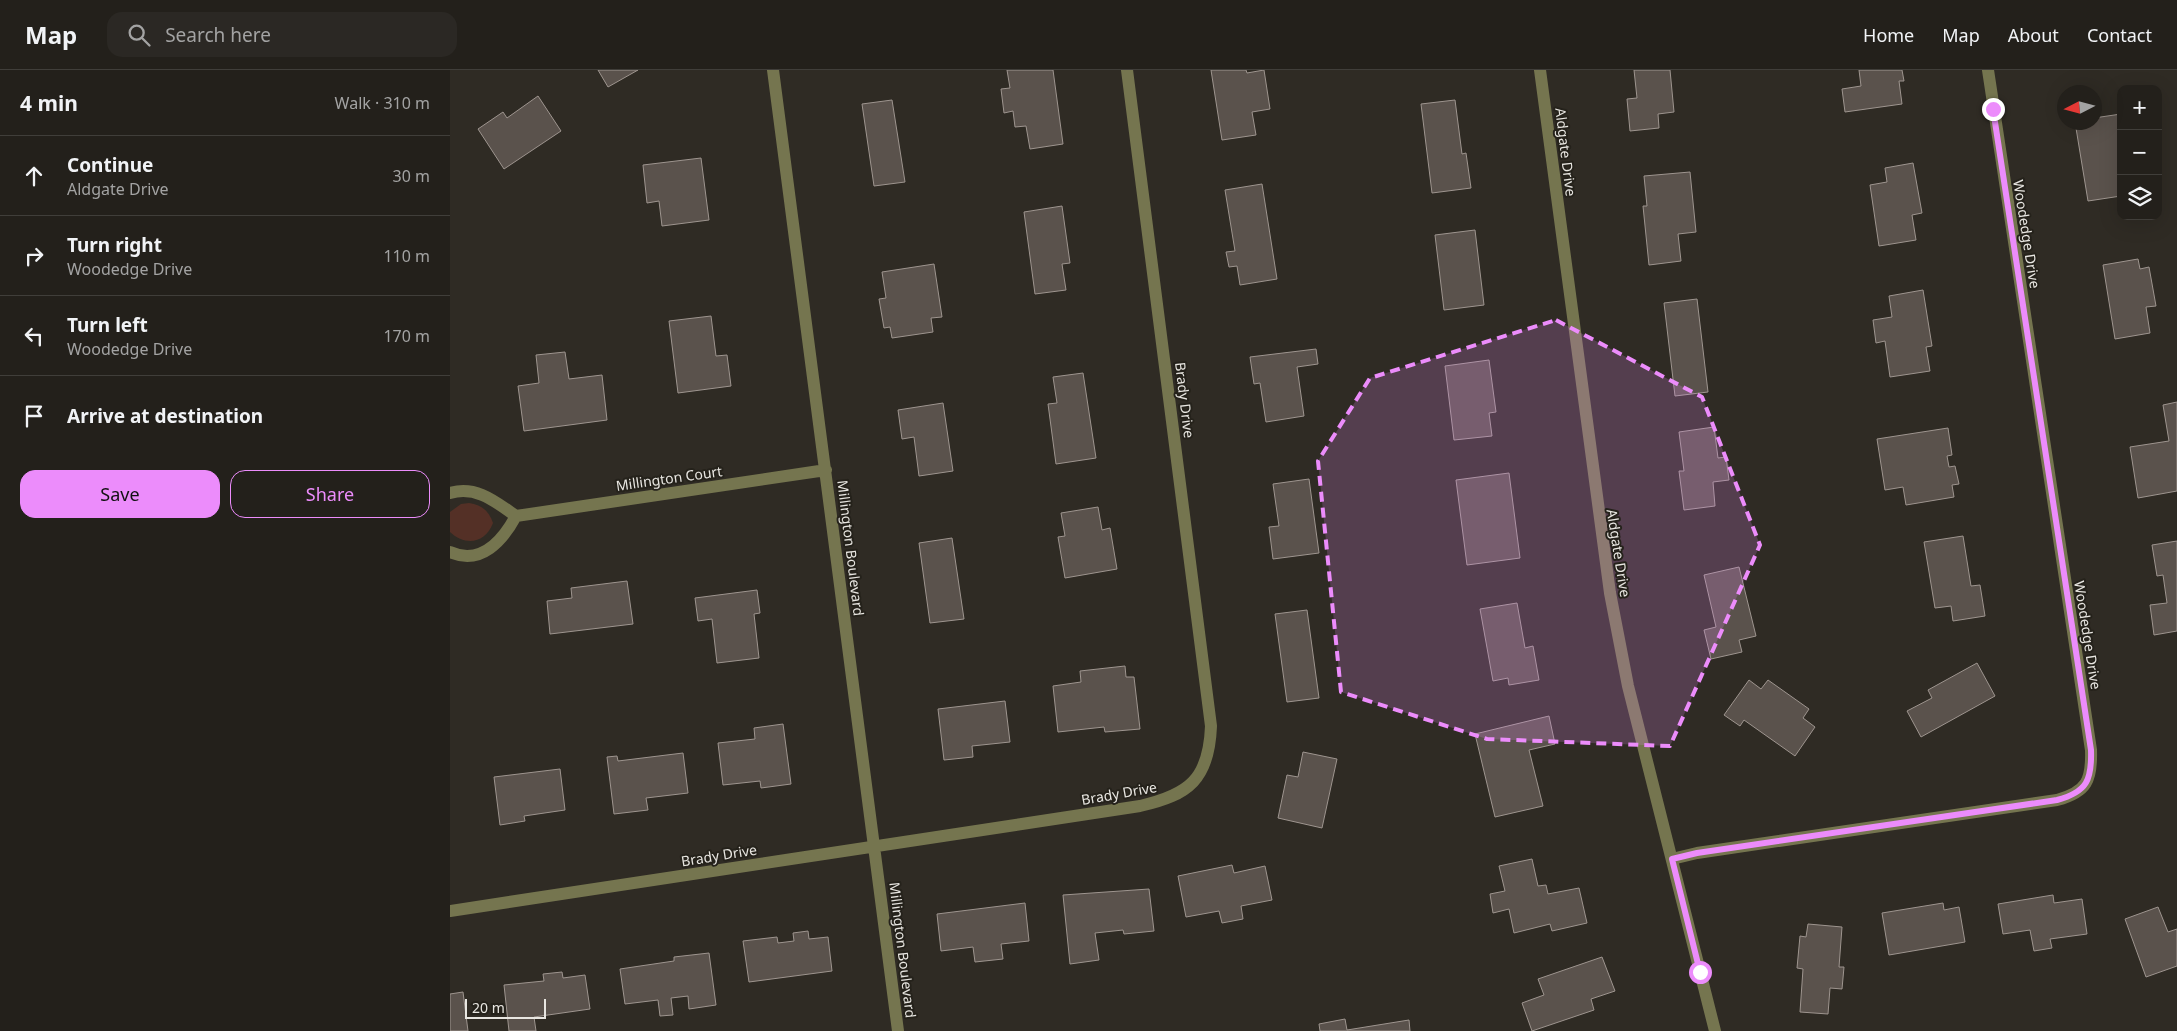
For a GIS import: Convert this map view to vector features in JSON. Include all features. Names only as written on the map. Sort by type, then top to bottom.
[{"type":"street","name":"Millington Boulevard","points":[[772,70],[826,470],[898,1031]]},
{"type":"street","name":"Brady Drive","points":[[450,911],[1140,806],[1166,800],[1188,788],[1199,774],[1208,757],[1212,726],[1127,70]]},
{"type":"street","name":"Aldgate Drive","points":[[1540,70],[1604,559],[1628,686],[1715,1031]]},
{"type":"street","name":"Woodedge Drive","points":[[1672,859],[1706,852],[2057,800],[2075,796],[2083,789],[2088,779],[2092,767],[2091,750],[1988,70]]},
{"type":"street","name":"Millington Court","points":[[516,516],[826,470]]},
{"type":"street","points":[[450,493],[460,490],[473,491],[486,496],[516,516],[506,534],[485,552],[466,556],[450,552]]},
{"type":"highlighted area","points":[[1556,320],[1702,397],[1760,545],[1670,746],[1487,739],[1341,692],[1318,461],[1370,378]]},
{"type":"shaded area","points":[[469,503],[484,509],[493,523],[485,535],[474,541],[462,539],[450,532],[450,512],[461,504]]},
{"type":"building","points":[[598,70],[638,70],[608,87]]},
{"type":"building","points":[[1007,70],[1053,70],[1063,144],[1030,149],[1026,126],[1015,127],[1013,111],[1004,113],[1001,89],[1010,88]]},
{"type":"building","points":[[1211,70],[1246,70],[1247,73],[1264,70],[1270,109],[1252,112],[1256,135],[1222,140]]},
{"type":"building","points":[[1634,70],[1670,70],[1674,112],[1658,114],[1659,128],[1630,131],[1627,99],[1637,98]]},
{"type":"building","points":[[1859,70],[1902,70],[1904,81],[1899,81],[1902,104],[1845,112],[1842,89],[1861,86]]},
{"type":"building","points":[[538,96],[561,131],[504,169],[478,129],[503,112],[507,118]]},
{"type":"building","points":[[892,100],[905,182],[874,186],[862,104]]},
{"type":"building","points":[[1455,100],[1462,154],[1466,153],[1471,188],[1432,193],[1421,104]]},
{"type":"building","points":[[2117,115],[2117,197],[2088,201],[2076,130],[2102,130],[2102,117]]},
{"type":"building","points":[[701,158],[709,220],[662,226],[659,201],[647,203],[643,165]]},
{"type":"building","points":[[1913,163],[1922,213],[1912,215],[1916,240],[1879,246],[1870,185],[1887,182],[1885,168]]},
{"type":"building","points":[[1690,172],[1696,232],[1678,234],[1681,261],[1649,265],[1643,206],[1647,206],[1644,176]]},
{"type":"building","points":[[1262,184],[1277,279],[1240,285],[1237,266],[1229,267],[1226,252],[1235,251],[1225,190]]},
{"type":"building","points":[[1062,206],[1070,263],[1062,264],[1066,290],[1035,294],[1024,212]]},
{"type":"building","points":[[1475,230],[1484,305],[1444,310],[1435,235]]},
{"type":"building","points":[[2138,259],[2140,269],[2149,267],[2156,306],[2146,307],[2150,333],[2115,339],[2103,265]]},
{"type":"building","points":[[934,264],[942,317],[931,318],[933,332],[892,338],[890,327],[884,328],[879,299],[886,298],[882,272]]},
{"type":"building","points":[[1923,290],[1932,346],[1926,347],[1930,371],[1890,377],[1885,341],[1876,343],[1873,320],[1892,317],[1889,296]]},
{"type":"building","points":[[1697,299],[1708,392],[1675,396],[1664,303]]},
{"type":"building","points":[[711,316],[716,356],[727,355],[731,386],[678,393],[669,321]]},
{"type":"building","points":[[1316,349],[1318,364],[1297,367],[1304,416],[1266,422],[1260,383],[1254,384],[1250,357]]},
{"type":"building","points":[[565,352],[569,379],[602,375],[607,420],[524,431],[518,386],[539,383],[536,355]]},
{"type":"building","points":[[1489,360],[1496,412],[1489,413],[1492,436],[1454,440],[1445,366]]},
{"type":"building","points":[[1083,373],[1096,458],[1056,464],[1048,404],[1057,403],[1053,377]]},
{"type":"building","points":[[2177,402],[2177,491],[2138,498],[2130,447],[2169,441],[2163,405]]},
{"type":"building","points":[[943,403],[953,471],[919,476],[914,437],[902,439],[898,410]]},
{"type":"building","points":[[1714,427],[1718,458],[1726,457],[1729,480],[1713,482],[1715,506],[1684,510],[1679,471],[1684,471],[1679,432]]},
{"type":"building","points":[[1948,428],[1952,455],[1947,456],[1949,467],[1955,466],[1959,484],[1952,485],[1954,497],[1906,505],[1903,487],[1885,490],[1877,439]]},
{"type":"building","points":[[1509,473],[1520,558],[1467,565],[1456,480]]},
{"type":"building","points":[[1309,479],[1319,553],[1273,559],[1269,527],[1279,526],[1273,484]]},
{"type":"building","points":[[1098,507],[1102,530],[1110,528],[1117,569],[1065,578],[1058,537],[1065,536],[1061,513]]},
{"type":"building","points":[[1963,536],[1971,586],[1980,585],[1985,616],[1953,621],[1951,606],[1935,608],[1924,542]]},
{"type":"building","points":[[952,538],[964,619],[930,623],[919,543]]},
{"type":"building","points":[[2177,541],[2177,631],[2154,635],[2150,605],[2167,603],[2163,575],[2157,576],[2152,545]]},
{"type":"building","points":[[1739,567],[1756,636],[1739,640],[1742,652],[1711,659],[1704,630],[1716,627],[1704,575]]},
{"type":"building","points":[[627,581],[633,624],[550,634],[547,601],[572,598],[571,588]]},
{"type":"building","points":[[757,590],[760,613],[754,614],[759,658],[717,663],[712,619],[698,621],[695,598]]},
{"type":"building","points":[[1517,603],[1525,648],[1533,646],[1539,680],[1509,685],[1508,678],[1493,681],[1480,609]]},
{"type":"building","points":[[1307,610],[1319,698],[1287,702],[1275,614]]},
{"type":"building","points":[[1977,663],[1995,696],[1921,737],[1907,711],[1932,698],[1928,690]]},
{"type":"building","points":[[1125,666],[1126,677],[1134,677],[1140,729],[1105,732],[1104,727],[1058,732],[1053,686],[1081,682],[1080,671]]},
{"type":"building","points":[[1749,680],[1761,689],[1768,680],[1809,709],[1803,718],[1815,727],[1795,756],[1744,720],[1740,726],[1724,715]]},
{"type":"building","points":[[1005,701],[1010,742],[972,746],[973,757],[944,760],[938,709]]},
{"type":"building","points":[[1549,716],[1555,744],[1529,750],[1543,806],[1495,817],[1475,734]]},
{"type":"building","points":[[783,724],[791,784],[761,788],[760,781],[723,785],[718,743],[755,739],[754,728]]},
{"type":"building","points":[[1303,752],[1337,759],[1322,828],[1278,818],[1287,775],[1298,777]]},
{"type":"building","points":[[683,753],[688,793],[646,798],[648,810],[614,814],[607,757],[617,756],[618,761]]},
{"type":"building","points":[[560,769],[565,810],[524,816],[525,821],[500,825],[494,777]]},
{"type":"building","points":[[1532,859],[1538,886],[1546,885],[1548,894],[1579,888],[1587,923],[1552,931],[1550,924],[1514,933],[1509,909],[1493,913],[1490,894],[1505,891],[1499,866]]},
{"type":"building","points":[[1232,865],[1234,873],[1265,866],[1272,900],[1241,906],[1243,919],[1222,923],[1219,911],[1186,917],[1178,876]]},
{"type":"building","points":[[1149,889],[1154,931],[1124,934],[1123,930],[1095,933],[1099,960],[1070,964],[1063,895]]},
{"type":"building","points":[[2053,895],[2054,903],[2082,899],[2087,934],[2050,939],[2052,948],[2034,951],[2030,930],[2003,934],[1998,904]]},
{"type":"building","points":[[1025,903],[1029,941],[1001,944],[1003,959],[975,962],[973,947],[941,951],[937,914]]},
{"type":"building","points":[[1943,903],[1944,910],[1959,907],[1965,942],[1889,955],[1882,913]]},
{"type":"building","points":[[2158,907],[2168,932],[2177,929],[2177,966],[2146,977],[2125,919]]},
{"type":"building","points":[[1808,924],[1842,927],[1839,967],[1844,967],[1842,989],[1830,988],[1828,1014],[1800,1012],[1803,969],[1797,968],[1800,936],[1806,937]]},
{"type":"building","points":[[808,931],[809,939],[828,937],[832,971],[749,982],[743,941],[777,937],[778,943],[794,941],[793,933]]},
{"type":"building","points":[[709,953],[716,1005],[689,1009],[688,996],[671,998],[673,1015],[660,1016],[658,1000],[625,1004],[620,969],[674,961],[674,957]]},
{"type":"building","points":[[1602,957],[1615,991],[1591,999],[1594,1010],[1532,1031],[1522,1003],[1544,995],[1538,979]]},
{"type":"building","points":[[562,972],[563,978],[585,975],[590,1009],[534,1017],[536,1031],[509,1031],[504,985],[544,981],[543,974]]},
{"type":"building","points":[[463,992],[468,1031],[450,1031],[450,994]]},
{"type":"building","points":[[1345,1019],[1347,1030],[1409,1020],[1410,1031],[1320,1031],[1319,1024]]},
{"type":"route","points":[[1700,972],[1672,859],[1697,853],[2057,800],[2075,796],[2083,789],[2088,779],[2092,767],[2091,750],[1993,109]]}]
